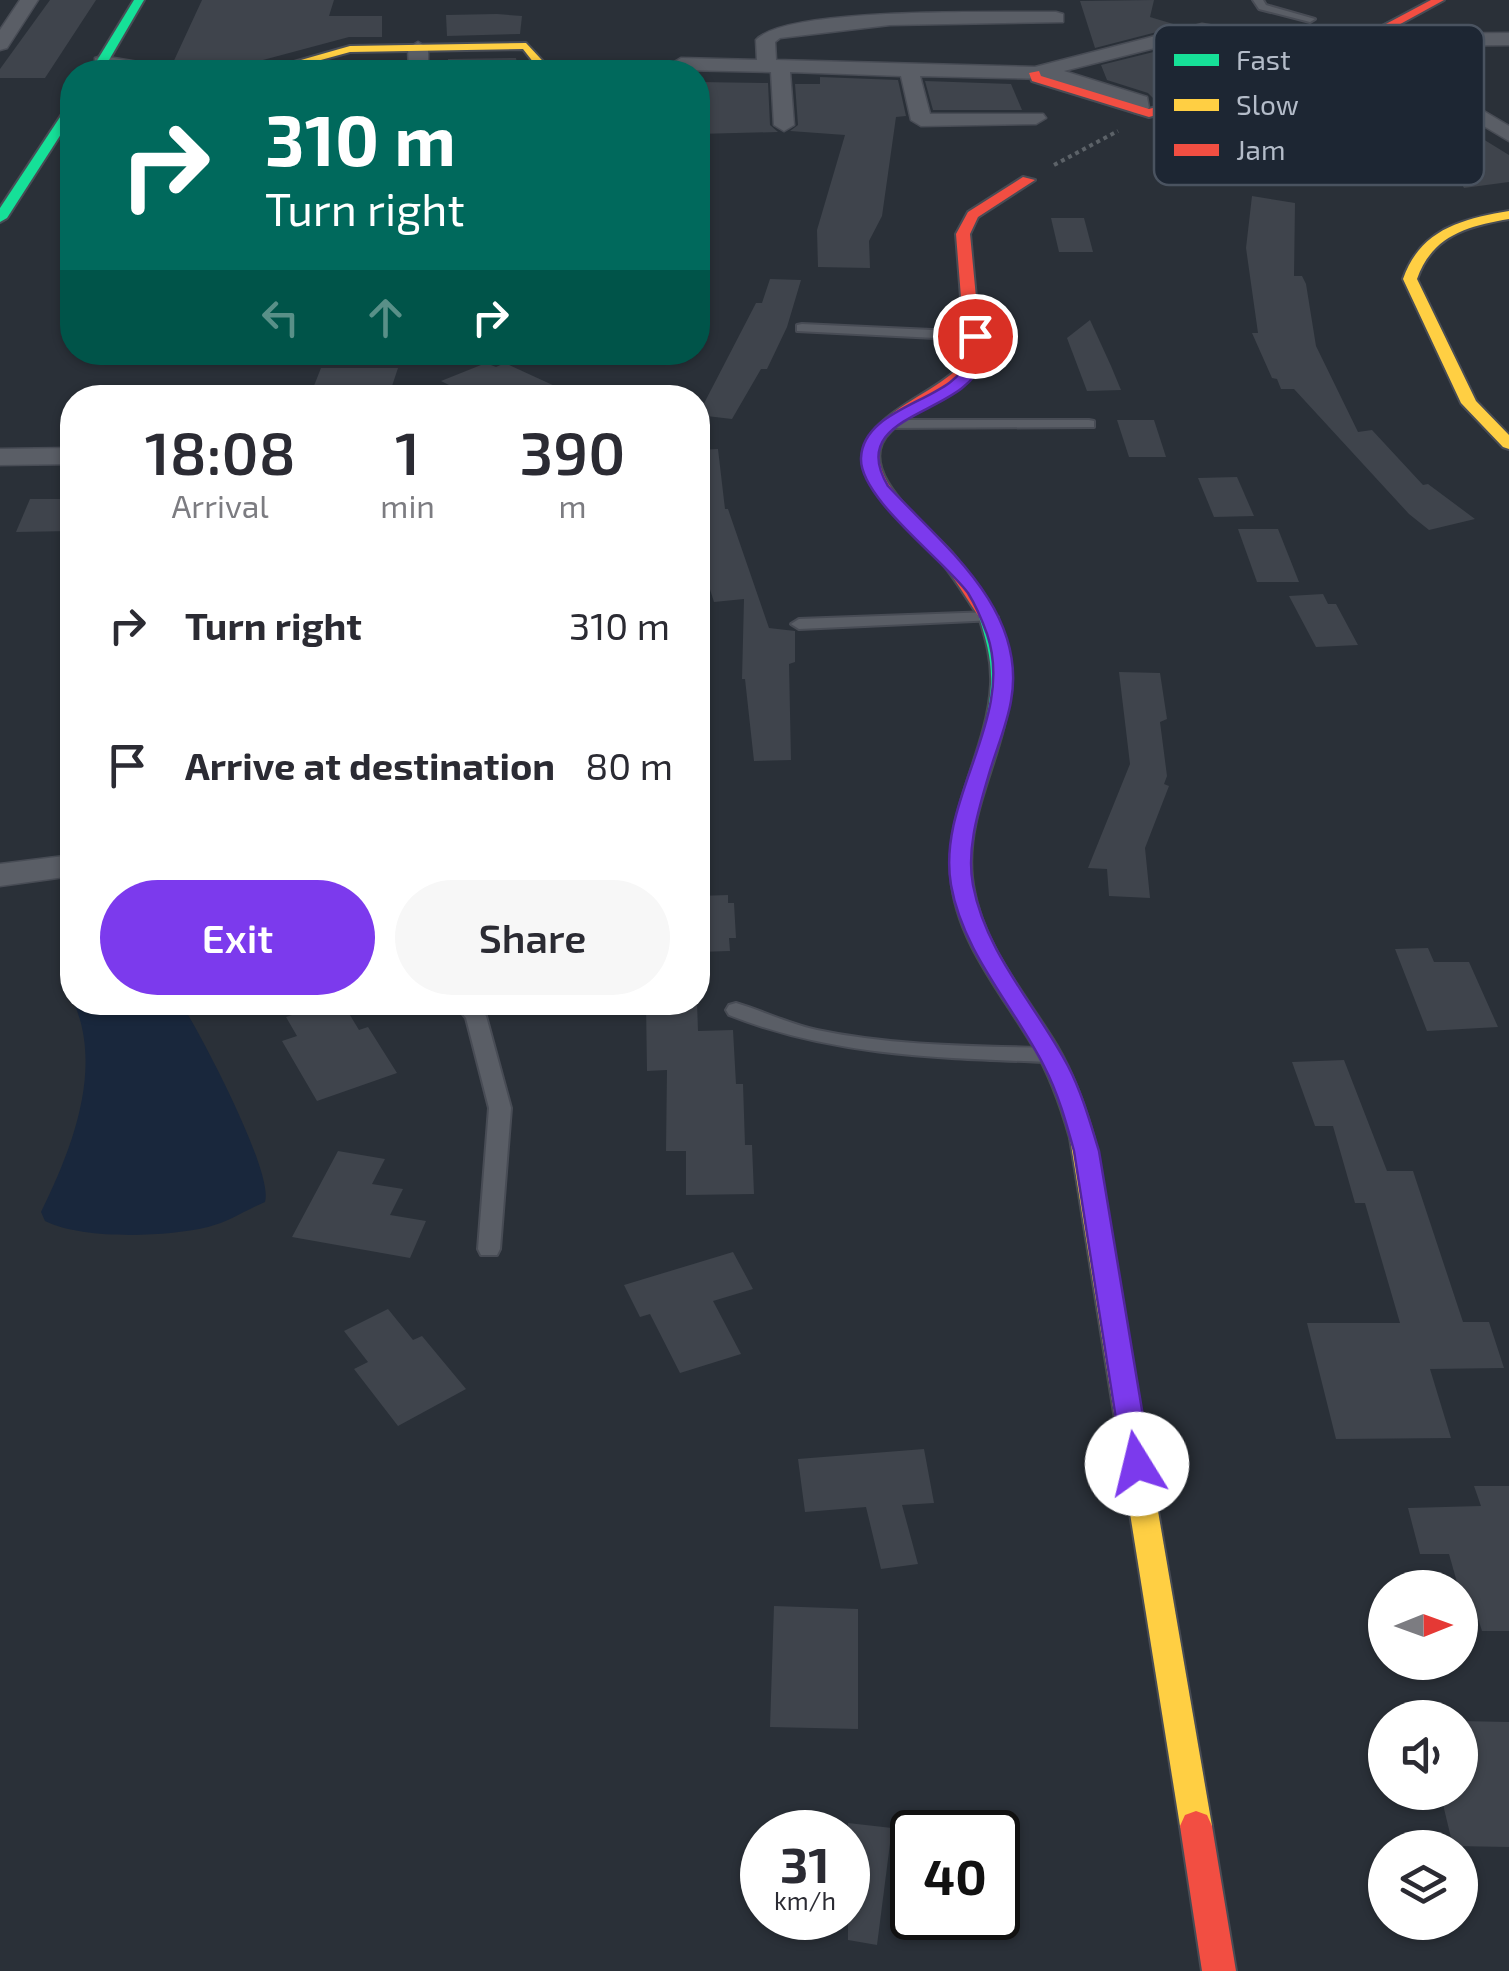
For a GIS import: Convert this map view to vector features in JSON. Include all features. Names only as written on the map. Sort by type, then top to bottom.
[{"type":"street","points":[[0,44],[30,0]]},
{"type":"street","points":[[103,60],[139,0]]},
{"type":"street","points":[[1392,25],[1439,0]]},
{"type":"street","points":[[784,126],[764,40],[776,33],[890,19],[1052,9],[1060,30],[1120,50]]},
{"type":"street","points":[[1484,39],[1509,39]]},
{"type":"street","points":[[710,65],[1035,72],[1154,42]]},
{"type":"street","points":[[309,60],[350,49],[526,46],[537,60]]},
{"type":"street","points":[[418,48],[418,60]]},
{"type":"street","points":[[910,70],[921,120],[1036,118]]},
{"type":"street","points":[[1035,72],[1036,78],[1144,110],[1154,108]]},
{"type":"street","points":[[1484,119],[1509,136]]},
{"type":"street","points":[[0,218],[60,126]]},
{"type":"street","points":[[1028,180],[972,215],[962,234],[975,336],[974,361],[966,375],[937,397],[887,424],[874,440],[869,457],[871,472],[881,489],[974,589],[990,616],[1000,646],[1002,698],[964,824],[961,882],[974,932],[1050,1055],[1073,1104],[1086,1151],[1219,1971]]},
{"type":"street","points":[[1509,215],[1465,224],[1440,234],[1422,247],[1411,262],[1410,279],[1469,403],[1509,444]]},
{"type":"street","points":[[0,457],[60,456]]},
{"type":"street","points":[[0,875],[60,868]]},
{"type":"lane","points":[[1258,0],[1262,7],[1310,19]]},
{"type":"lane","points":[[802,328],[975,336]]},
{"type":"lane","points":[[887,424],[1088,424]]},
{"type":"lane","points":[[800,624],[990,616]]},
{"type":"lane","points":[[736,1010],[771,1026],[836,1043],[1050,1055]]},
{"type":"lane","points":[[475,1015],[500,1108],[489,1249]]},
{"type":"path","points":[[1028,180],[1144,110]]},
{"type":"water","points":[[78,1015],[188,1015],[247,1134],[265,1186],[265,1202],[216,1225],[171,1233],[102,1234],[45,1221],[41,1212],[73,1136],[80,1109],[85,1055]]},
{"type":"building","points":[[50,0],[96,0],[45,78],[0,78],[0,69]]},
{"type":"building","points":[[202,0],[334,0],[329,16],[382,16],[382,37],[349,37],[263,60],[174,60]]},
{"type":"building","points":[[1154,0],[1150,17],[1177,25],[1154,25],[1154,33],[1095,48],[1080,1]]},
{"type":"building","points":[[446,15],[522,16],[520,34],[447,36]]},
{"type":"building","points":[[1154,52],[1154,99],[1148,93],[1107,80],[1101,65]]},
{"type":"building","points":[[516,58],[516,60],[448,60]]},
{"type":"building","points":[[820,77],[898,80],[906,116],[896,117],[882,216],[869,241],[870,268],[818,267],[817,230],[845,135],[790,131],[798,125],[795,84],[820,84]]},
{"type":"building","points":[[925,81],[1011,84],[1022,110],[933,110]]},
{"type":"building","points":[[710,82],[768,83],[770,125],[778,132],[710,134]]},
{"type":"building","points":[[1484,140],[1509,155],[1509,182],[1464,188],[1462,185],[1484,185]]},
{"type":"building","points":[[1252,196],[1295,203],[1294,276],[1302,276],[1306,284],[1316,346],[1358,432],[1372,430],[1423,485],[1428,484],[1475,519],[1429,530],[1409,514],[1294,389],[1281,389],[1277,379],[1272,378],[1252,333],[1258,333],[1246,248]]},
{"type":"building","points":[[1051,218],[1084,218],[1093,252],[1059,252]]},
{"type":"building","points":[[770,279],[801,280],[787,327],[767,369],[761,369],[732,419],[710,416],[710,392],[756,303],[762,303]]},
{"type":"building","points":[[1090,320],[1121,390],[1087,391],[1067,338]]},
{"type":"building","points":[[481,365],[509,365],[553,385],[449,385],[441,381]]},
{"type":"building","points":[[321,368],[398,368],[392,385],[314,385]]},
{"type":"building","points":[[1117,420],[1154,420],[1166,457],[1129,457]]},
{"type":"building","points":[[710,449],[718,449],[725,509],[769,628],[795,631],[795,662],[789,664],[791,760],[754,761],[742,679],[744,599],[714,602],[710,590]]},
{"type":"building","points":[[1237,477],[1254,516],[1214,517],[1198,478]]},
{"type":"building","points":[[30,499],[60,499],[60,531],[16,532]]},
{"type":"building","points":[[1238,529],[1278,529],[1299,582],[1257,582]]},
{"type":"building","points":[[1323,594],[1328,604],[1336,604],[1358,645],[1316,647],[1289,596]]},
{"type":"building","points":[[1119,672],[1160,673],[1167,719],[1160,722],[1167,776],[1164,784],[1169,786],[1145,848],[1150,898],[1109,896],[1107,869],[1088,868],[1130,764]]},
{"type":"building","points":[[728,895],[728,903],[734,903],[736,938],[729,938],[730,951],[710,952],[710,896]]},
{"type":"building","points":[[1428,948],[1434,962],[1469,962],[1498,1027],[1427,1031],[1395,949]]},
{"type":"building","points":[[350,1015],[359,1030],[368,1027],[397,1073],[317,1101],[282,1041],[297,1036],[286,1017]]},
{"type":"building","points":[[646,1015],[697,1015],[698,1031],[733,1030],[736,1084],[743,1084],[745,1145],[752,1145],[754,1194],[686,1195],[686,1151],[666,1151],[667,1070],[647,1071]]},
{"type":"building","points":[[1344,1060],[1387,1171],[1413,1171],[1463,1322],[1489,1322],[1504,1368],[1430,1369],[1451,1438],[1336,1439],[1307,1323],[1400,1323],[1365,1203],[1355,1203],[1333,1126],[1315,1126],[1292,1062]]},
{"type":"building","points":[[338,1151],[385,1159],[372,1184],[403,1189],[390,1215],[426,1221],[410,1258],[292,1237]]},
{"type":"building","points":[[733,1252],[753,1289],[713,1301],[741,1354],[680,1373],[650,1314],[640,1317],[624,1285]]},
{"type":"building","points":[[388,1309],[413,1340],[422,1336],[466,1389],[398,1426],[354,1369],[368,1362],[344,1331]]},
{"type":"building","points":[[924,1449],[934,1503],[902,1505],[918,1564],[881,1569],[866,1507],[805,1512],[798,1459]]},
{"type":"building","points":[[1474,1486],[1509,1486],[1509,1631],[1482,1631],[1478,1619],[1478,1570],[1454,1570],[1449,1554],[1420,1554],[1408,1508],[1481,1506]]},
{"type":"building","points":[[774,1606],[858,1609],[858,1729],[770,1727]]},
{"type":"building","points":[[1478,1721],[1509,1722],[1509,1847],[1478,1846],[1478,1830],[1449,1830],[1444,1810],[1478,1810]]},
{"type":"building","points":[[870,1826],[890,1828],[877,1945],[848,1940],[870,1940]]},
{"type":"traffic: fast","points":[[103,60],[139,0]]},
{"type":"traffic: fast","points":[[0,218],[60,126]]},
{"type":"traffic: fast","points":[[988,617],[999,652],[1001,684],[996,716],[961,842],[965,900],[982,944],[1057,1068],[1082,1138]]},
{"type":"traffic: slow","points":[[309,60],[350,49],[526,46],[537,60]]},
{"type":"traffic: slow","points":[[1509,215],[1462,226],[1435,240],[1424,250],[1410,279],[1469,403],[1509,444]]},
{"type":"traffic: slow","points":[[1082,1138],[1196,1826]]},
{"type":"traffic: jam","points":[[1392,25],[1439,0]]},
{"type":"traffic: jam","points":[[1035,73],[1036,78],[1154,112]]},
{"type":"traffic: jam","points":[[988,617],[947,557],[881,489],[872,464],[873,444],[884,428],[960,377],[974,361],[963,234],[973,215],[1028,180]]},
{"type":"traffic: jam","points":[[1196,1826],[1219,1971]]},
{"type":"route","points":[[975,336],[974,361],[966,375],[937,397],[887,424],[874,440],[869,457],[871,472],[881,489],[974,589],[990,616],[1000,646],[1002,698],[964,824],[961,882],[974,932],[1056,1065],[1073,1104],[1086,1151],[1137,1464]]}]
